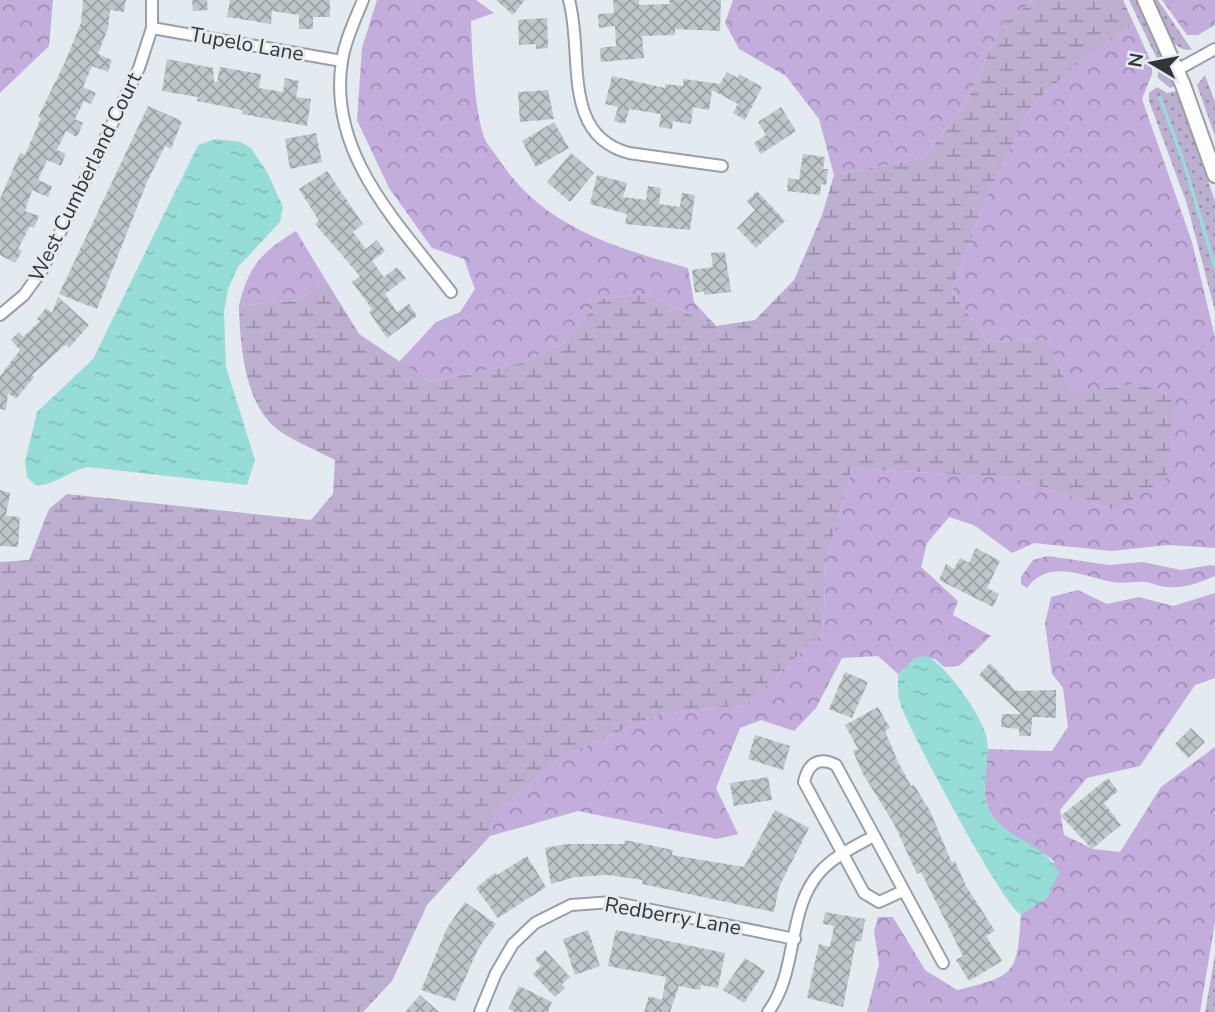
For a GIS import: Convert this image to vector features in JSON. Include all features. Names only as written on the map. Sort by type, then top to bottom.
[{"type":"street","name":"West Cumberland Court","points":[[0,315],[24,295],[42,270],[139,68],[152,28],[152,0]]},
{"type":"street","points":[[363,0],[342,61],[340,84],[343,117],[364,177],[451,292]]},
{"type":"street","points":[[569,0],[582,108],[589,128],[598,138],[615,149],[629,153],[722,166]]},
{"type":"street","points":[[1145,0],[1177,69],[1215,175]]},
{"type":"street","name":"Tupelo Lane","points":[[152,28],[342,61]]},
{"type":"street","points":[[1177,69],[1215,49]]},
{"type":"street","points":[[903,891],[887,900],[871,900],[864,893],[804,782],[806,773],[815,762],[836,765],[943,963]]},
{"type":"street","points":[[768,1012],[782,988],[811,884],[826,866],[874,836]]},
{"type":"street","name":"Redberry Lane","points":[[480,1012],[496,973],[513,944],[544,917],[571,905],[611,902],[795,939]]},
{"type":"green space","points":[[0,0],[53,0],[49,46],[0,93]]},
{"type":"green space","points":[[377,0],[476,0],[494,13],[471,21],[474,80],[484,137],[502,164],[520,186],[561,220],[610,243],[688,268],[694,302],[716,326],[647,294],[600,299],[564,343],[521,363],[430,382],[399,362],[436,322],[460,312],[475,289],[464,259],[432,248],[389,188],[357,120],[362,48]]},
{"type":"green space","points":[[733,0],[1034,0],[1002,24],[967,102],[924,158],[834,175],[819,119],[786,76],[739,49],[725,23]]},
{"type":"green space","points":[[1034,0],[1123,0],[1134,24],[1083,59],[1033,104],[984,202],[952,291],[988,342],[1048,340],[1071,394],[1139,383],[1174,399],[1167,478],[1115,510],[1013,478],[852,468],[826,562],[823,632],[745,705],[660,714],[563,756],[493,815],[490,836],[427,905],[392,981],[363,1012],[0,1012],[0,562],[29,560],[49,509],[67,494],[311,520],[333,494],[335,460],[281,432],[259,408],[243,357],[239,306],[297,300],[327,282],[359,334],[430,382],[521,363],[564,343],[600,299],[647,294],[716,326],[755,320],[794,280],[822,215],[834,175],[924,158],[967,102],[1002,24]]},
{"type":"green space","points":[[1129,0],[1137,0],[1175,86],[1170,88],[1158,78],[1157,59]]},
{"type":"green space","points":[[1152,0],[1158,0],[1192,50],[1183,49],[1170,40]]},
{"type":"green space","points":[[1162,0],[1215,0],[1215,25],[1198,35],[1187,35]]},
{"type":"green space","points":[[1134,24],[1152,64],[1152,74],[1142,99],[1192,242],[1215,337],[1215,548],[1168,545],[1111,551],[1034,543],[1012,553],[974,525],[949,517],[927,543],[921,567],[958,601],[953,615],[991,636],[959,666],[944,667],[935,659],[916,658],[898,674],[878,656],[842,658],[816,708],[794,731],[761,720],[740,728],[716,788],[738,834],[717,839],[578,811],[490,836],[493,815],[563,756],[660,714],[745,705],[823,632],[826,562],[852,468],[1013,478],[1115,510],[1139,383],[1071,395],[1048,340],[988,342],[952,291],[984,202],[1033,104],[1083,59]]},
{"type":"green space","points":[[1205,75],[1215,102],[1215,136],[1197,85]]},
{"type":"green space","points":[[1157,87],[1167,93],[1177,91],[1215,201],[1215,311],[1187,204],[1149,101],[1149,93]]},
{"type":"green space","points":[[296,231],[327,282],[297,300],[239,306],[247,281],[258,262],[274,246]]},
{"type":"green space","points":[[1048,556],[1109,565],[1143,562],[1181,570],[1211,565],[1215,566],[1215,576],[1173,587],[1146,582],[1113,582],[1078,573],[1056,571],[1035,579],[1027,588],[1021,584],[1021,577],[1033,560]]},
{"type":"green space","points":[[1078,590],[1107,604],[1139,597],[1173,606],[1215,593],[1215,678],[1195,685],[1140,766],[1087,778],[1060,810],[1064,835],[1093,849],[1120,852],[1161,787],[1215,747],[1215,922],[1200,1012],[867,1012],[879,964],[874,931],[878,917],[893,917],[925,970],[957,990],[991,981],[1010,969],[1018,949],[1021,914],[1047,898],[1054,861],[998,823],[987,805],[987,749],[1052,751],[1068,727],[1063,688],[1052,674],[1045,624],[1051,597]]},
{"type":"green space","points":[[1215,955],[1215,1012],[1205,1012]]},
{"type":"water","points":[[216,139],[241,142],[251,148],[267,172],[283,207],[280,222],[238,267],[228,289],[224,312],[226,367],[255,460],[247,485],[88,467],[48,483],[35,485],[27,477],[25,462],[37,412],[93,359],[198,145]]},
{"type":"water","points":[[926,656],[943,668],[952,679],[983,726],[988,752],[985,797],[993,816],[1011,833],[1044,854],[1059,873],[1047,898],[1021,914],[997,884],[979,854],[939,783],[901,706],[898,674],[916,658]]},
{"type":"building","points":[[83,0],[126,0],[124,12],[110,10],[108,28],[98,54],[112,60],[108,72],[92,66],[83,87],[96,93],[91,104],[84,101],[75,119],[83,123],[77,137],[66,131],[57,150],[66,154],[61,166],[47,160],[38,180],[52,186],[48,197],[32,190],[25,211],[39,216],[34,228],[30,226],[18,249],[22,251],[15,263],[0,255],[0,199],[20,153],[25,155],[41,118],[38,117],[65,62],[81,23]]},
{"type":"building","points":[[192,0],[207,0],[208,10],[193,11]]},
{"type":"building","points":[[230,0],[330,0],[330,17],[313,17],[313,29],[299,29],[299,15],[272,11],[271,24],[227,17]]},
{"type":"building","points":[[496,0],[525,0],[513,15]]},
{"type":"building","points":[[613,0],[639,0],[639,5],[670,4],[669,0],[721,0],[720,31],[675,29],[675,35],[642,36],[644,58],[601,62],[600,48],[616,46],[615,26],[599,28],[598,14],[614,13]]},
{"type":"building","points":[[547,18],[548,48],[536,49],[536,44],[519,45],[518,20]]},
{"type":"building","points":[[167,59],[213,68],[214,82],[217,82],[220,67],[261,74],[259,88],[283,92],[285,78],[299,81],[296,97],[311,99],[307,126],[242,114],[242,110],[197,101],[198,97],[162,91]]},
{"type":"building","points":[[727,72],[738,78],[739,74],[762,87],[745,120],[733,113],[738,104],[712,90],[709,110],[693,107],[691,124],[673,121],[672,129],[659,127],[661,114],[629,109],[625,124],[614,121],[618,107],[605,104],[612,76],[665,88],[665,84],[683,86],[684,79],[720,84]]},
{"type":"building","points":[[548,90],[554,119],[520,122],[518,92]]},
{"type":"building","points":[[148,106],[182,121],[171,149],[165,146],[147,182],[97,309],[59,294]]},
{"type":"building","points":[[781,107],[796,131],[761,154],[754,143],[766,135],[758,122]]},
{"type":"building","points":[[554,122],[569,148],[536,167],[522,141]]},
{"type":"building","points":[[316,133],[322,162],[290,169],[285,139]]},
{"type":"building","points":[[571,153],[594,173],[570,202],[547,182]]},
{"type":"building","points":[[803,154],[825,157],[823,169],[828,169],[826,185],[821,184],[820,195],[787,191],[788,178],[799,180]]},
{"type":"building","points":[[327,171],[363,224],[353,232],[366,249],[377,240],[385,251],[372,261],[384,277],[397,267],[406,278],[385,294],[397,312],[409,304],[417,316],[387,338],[369,312],[372,309],[352,282],[360,276],[315,224],[319,221],[299,189]]},
{"type":"building","points":[[597,175],[627,183],[623,197],[646,200],[648,186],[661,188],[659,204],[680,207],[682,193],[695,195],[690,230],[625,224],[627,214],[590,204]]},
{"type":"building","points":[[757,191],[785,221],[756,248],[737,228],[755,210],[747,201]]},
{"type":"building","points":[[725,252],[731,292],[704,295],[704,291],[695,293],[692,270],[713,267],[711,253]]},
{"type":"building","points":[[58,297],[89,325],[69,348],[66,344],[32,375],[34,377],[16,399],[8,393],[6,410],[0,409],[0,376],[20,350],[11,340],[19,332],[23,337],[40,321],[37,319],[46,308],[52,313]]},
{"type":"building","points":[[0,490],[10,493],[6,516],[20,517],[18,547],[0,546]]},
{"type":"building","points":[[976,548],[1000,561],[987,588],[999,594],[993,607],[939,580],[946,564],[954,569],[960,558],[969,563]]},
{"type":"building","points":[[990,663],[1016,691],[1056,690],[1056,718],[1032,717],[1031,736],[1019,736],[1019,729],[1001,727],[1002,714],[1021,714],[979,675]]},
{"type":"building","points":[[845,672],[868,682],[852,718],[829,709]]},
{"type":"building","points":[[878,707],[890,728],[885,731],[898,762],[911,786],[914,785],[930,811],[952,863],[955,861],[966,886],[995,931],[986,936],[1002,961],[969,981],[956,960],[963,956],[921,872],[917,874],[894,824],[863,774],[853,751],[858,749],[845,725]]},
{"type":"building","points":[[1191,728],[1205,742],[1188,758],[1175,744]]},
{"type":"building","points":[[755,735],[790,746],[783,770],[748,759]]},
{"type":"building","points":[[768,777],[772,800],[734,806],[730,783]]},
{"type":"building","points":[[1108,778],[1118,791],[1104,803],[1121,825],[1092,849],[1061,816]]},
{"type":"building","points":[[775,810],[809,828],[779,887],[774,912],[642,884],[643,880],[608,875],[575,877],[551,884],[545,848],[567,844],[624,844],[625,840],[673,850],[672,855],[744,867]]},
{"type":"building","points":[[527,856],[546,887],[498,918],[476,888],[495,873],[497,875]]},
{"type":"building","points":[[465,902],[496,924],[478,949],[455,1001],[421,990],[447,928]]},
{"type":"building","points":[[825,912],[865,919],[861,942],[856,941],[843,1007],[807,998],[819,944],[830,947],[834,926],[823,924]]},
{"type":"building","points":[[588,930],[600,966],[575,975],[563,939]]},
{"type":"building","points":[[616,930],[725,953],[718,988],[701,985],[700,990],[679,986],[670,1012],[644,1012],[649,996],[662,1000],[666,977],[608,966]]},
{"type":"building","points":[[545,950],[570,977],[562,984],[565,988],[555,997],[533,974],[541,966],[535,959]]},
{"type":"building","points":[[745,958],[765,971],[744,1003],[723,990]]},
{"type":"building","points":[[519,986],[552,1002],[548,1012],[515,1012],[508,1009]]},
{"type":"building","points":[[420,995],[439,1012],[405,1012]]},
{"type":"waterway","points":[[1160,98],[1184,163],[1215,267]]}]
